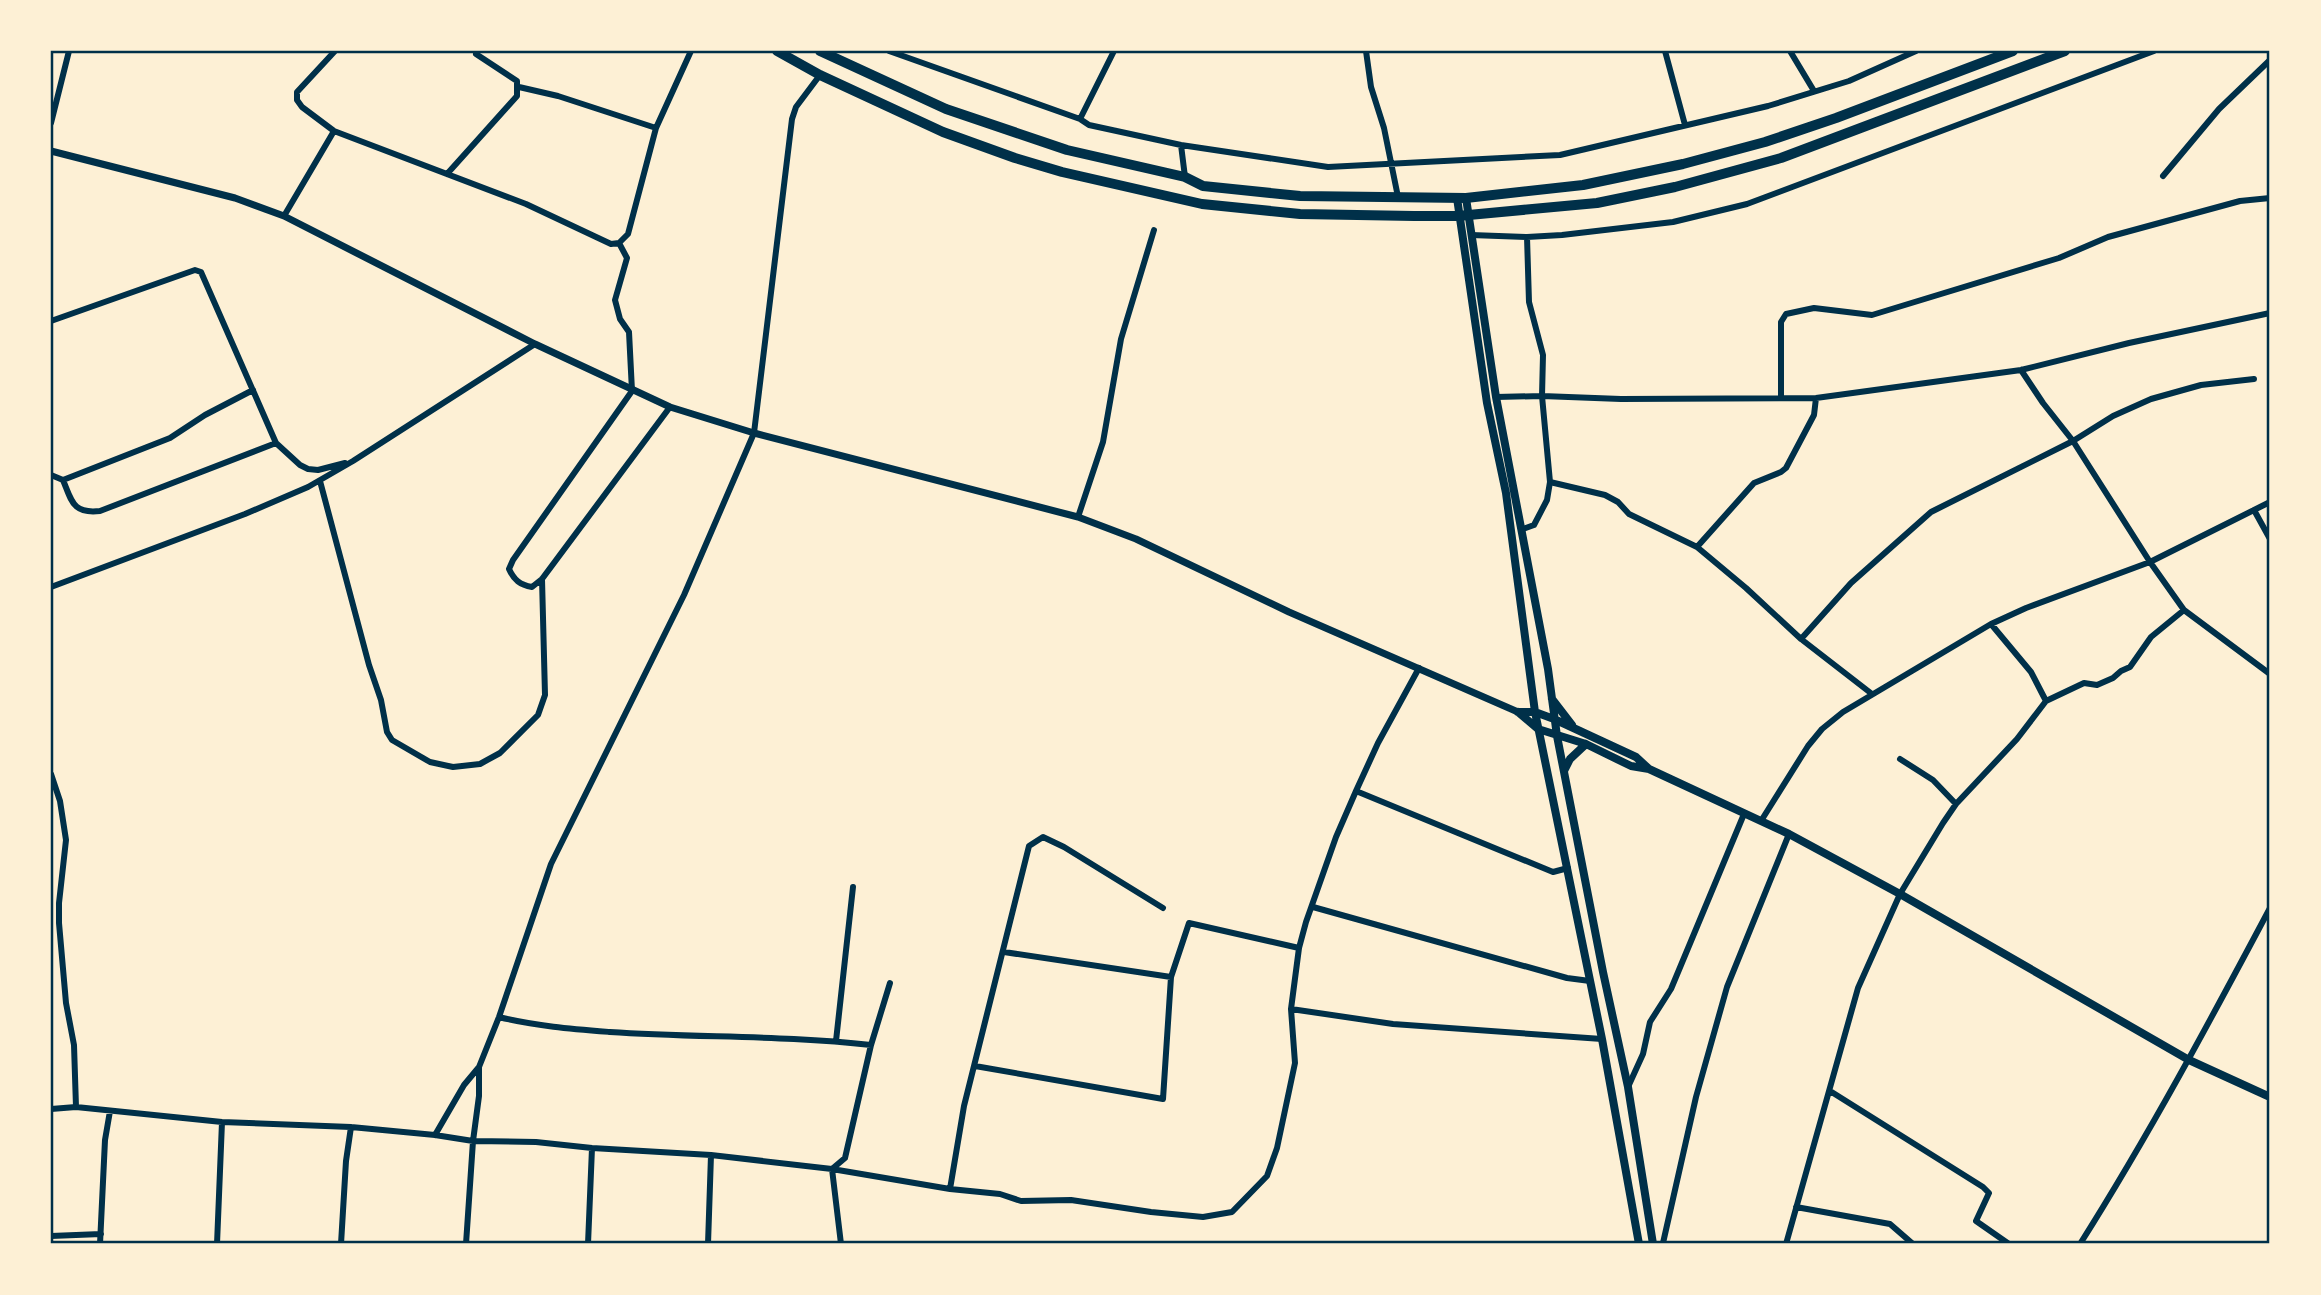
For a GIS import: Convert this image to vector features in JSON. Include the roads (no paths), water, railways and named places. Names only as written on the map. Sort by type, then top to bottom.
[{"type":"highway","points":[[777,51],[820,75],[943,132],[1015,158],[1152,193],[1202,204],[1300,214],[1463,215],[1597,203],[1675,187],[1768,162],[2065,51]]},
{"type":"highway","points":[[821,51],[946,109],[1067,150],[1185,177],[1203,187],[1300,196],[1461,198],[1583,185],[1683,164],[1765,142],[1836,118],[2013,51]]},
{"type":"main road","points":[[1461,198],[1487,402],[1506,493],[1535,712],[1602,1039],[1639,1244]]},
{"type":"main road","points":[[1463,215],[1471,235],[1496,397],[1523,529],[1557,736],[1628,1087],[1653,1244]]},
{"type":"main road","points":[[1551,697],[1567,721],[1582,733]]},
{"type":"main road","points":[[1518,712],[1535,712],[1554,719],[1636,757],[1649,769]]},
{"type":"main road","points":[[1518,712],[1538,729],[1586,744],[1631,766],[1649,769],[1789,834],[1900,894],[2189,1060],[2270,1097]]},
{"type":"main road","points":[[1564,771],[1570,759],[1586,744]]},
{"type":"street","points":[[51,124],[69,51]]},
{"type":"street","points":[[335,51],[297,92],[297,100],[302,107],[334,131],[526,204],[611,244],[619,243],[628,234],[656,128],[691,51]]},
{"type":"street","points":[[889,51],[1080,119],[1089,125],[1181,145],[1328,167],[1560,155],[1768,106],[1849,80],[1916,51]]},
{"type":"street","points":[[1080,119],[1114,51]]},
{"type":"street","points":[[1366,51],[1371,87],[1398,197]]},
{"type":"street","points":[[1665,51],[1685,125]]},
{"type":"street","points":[[1790,51],[1814,91]]},
{"type":"street","points":[[1471,235],[1562,235],[1673,222],[1747,204],[2154,51]]},
{"type":"street","points":[[447,174],[517,96],[517,81],[475,54]]},
{"type":"street","points":[[2163,176],[2219,109],[2270,60]]},
{"type":"street","points":[[435,1135],[464,1085],[479,1067],[499,1017],[551,864],[684,595],[754,433],[792,119],[796,107],[820,75]]},
{"type":"street","points":[[519,87],[570,99],[656,128]]},
{"type":"street","points":[[284,216],[334,131]]},
{"type":"street","points":[[1181,145],[1185,177]]},
{"type":"street","points":[[51,151],[223,194],[284,216],[535,344],[670,407],[754,433],[1077,517],[1136,539],[1289,612],[1518,712]]},
{"type":"street","points":[[1781,397],[1781,322],[1786,314],[1814,308],[1872,315],[2059,258],[2108,237],[2240,201],[2270,198]]},
{"type":"street","points":[[1077,517],[1103,442],[1121,339],[1154,230]]},
{"type":"street","points":[[1523,529],[1534,525],[1547,500],[1550,482],[1542,396],[1543,355],[1529,302],[1527,237]]},
{"type":"street","points":[[619,243],[627,258],[615,300],[620,319],[629,332],[632,391],[513,560],[509,569],[513,578],[532,587],[542,579],[670,407]]},
{"type":"street","points":[[51,321],[195,270],[201,272],[276,443],[300,465],[308,468],[318,470],[353,461]]},
{"type":"street","points":[[1496,397],[1816,398],[2021,370],[2129,342],[2270,313]]},
{"type":"street","points":[[51,587],[245,514],[320,481],[535,344]]},
{"type":"street","points":[[2021,370],[2043,404],[2073,441],[2184,610],[2270,674]]},
{"type":"street","points":[[1801,639],[1850,583],[1931,512],[2073,441],[2113,416],[2151,399],[2201,385],[2254,379]]},
{"type":"street","points":[[63,480],[170,438],[205,415],[253,390]]},
{"type":"street","points":[[1697,547],[1754,483],[1786,468],[1814,415],[1816,398]]},
{"type":"street","points":[[51,475],[63,480],[76,508],[86,513],[100,511],[276,443]]},
{"type":"street","points":[[320,481],[369,665],[381,700],[387,732],[392,740],[430,762],[453,767],[480,764],[500,753],[538,715],[545,695],[546,668],[542,579]]},
{"type":"street","points":[[1550,482],[1605,495],[1618,502],[1629,514],[1697,547],[1801,639],[1872,694]]},
{"type":"street","points":[[1760,821],[1808,746],[1822,729],[1843,712],[1991,624],[2026,608],[2150,562],[2270,502]]},
{"type":"street","points":[[2254,510],[2270,539]]},
{"type":"street","points":[[1786,1244],[1858,988],[1900,894],[1956,804],[2017,739],[2046,701],[2084,683],[2097,685],[2130,667],[2151,637],[2184,610]]},
{"type":"street","points":[[1991,624],[2031,672],[2046,701]]},
{"type":"street","points":[[51,1109],[76,1107],[222,1122],[351,1127],[473,1141],[536,1142],[710,1155],[832,1169],[950,1189],[1000,1194],[1021,1201],[1071,1200],[1203,1217],[1232,1212],[1267,1176],[1277,1148],[1295,1063],[1291,1009],[1299,948],[1336,837],[1378,743],[1419,667]]},
{"type":"street","points":[[1900,760],[1933,780],[1956,804]]},
{"type":"street","points":[[51,774],[60,801],[66,840],[59,923],[66,1003],[74,1045],[76,1107]]},
{"type":"street","points":[[1356,790],[1553,872],[1568,868]]},
{"type":"street","points":[[1628,1087],[1643,1054],[1650,1022],[1671,989],[1744,814]]},
{"type":"street","points":[[1661,1244],[1664,1243],[1696,1097],[1727,987],[1789,834]]},
{"type":"street","points":[[950,1189],[964,1106],[1029,846],[1043,837],[1163,908]]},
{"type":"street","points":[[836,1041],[853,887]]},
{"type":"street","points":[[1312,907],[1567,978],[1590,982]]},
{"type":"street","points":[[2080,1244],[2189,1060],[2270,908]]},
{"type":"street","points":[[975,1066],[1163,1099],[1171,977],[1189,923],[1299,948]]},
{"type":"street","points":[[1003,952],[1171,977]]},
{"type":"street","points":[[832,1169],[845,1158],[871,1045],[890,983]]},
{"type":"street","points":[[1291,1009],[1393,1024],[1602,1039]]},
{"type":"street","points":[[499,1017],[529,1024],[627,1033],[836,1041],[871,1045]]},
{"type":"street","points":[[466,1244],[479,1096],[479,1067]]},
{"type":"street","points":[[1830,1091],[1983,1187],[1989,1193],[1976,1221],[2009,1244]]},
{"type":"street","points":[[100,1244],[105,1140],[110,1111]]},
{"type":"street","points":[[217,1244],[222,1122]]},
{"type":"street","points":[[341,1244],[351,1127]]},
{"type":"street","points":[[588,1244],[592,1148]]},
{"type":"street","points":[[708,1244],[710,1155]]},
{"type":"street","points":[[832,1169],[841,1244]]},
{"type":"street","points":[[1796,1207],[1890,1224],[1913,1244]]},
{"type":"street","points":[[51,1236],[101,1234]]}]
